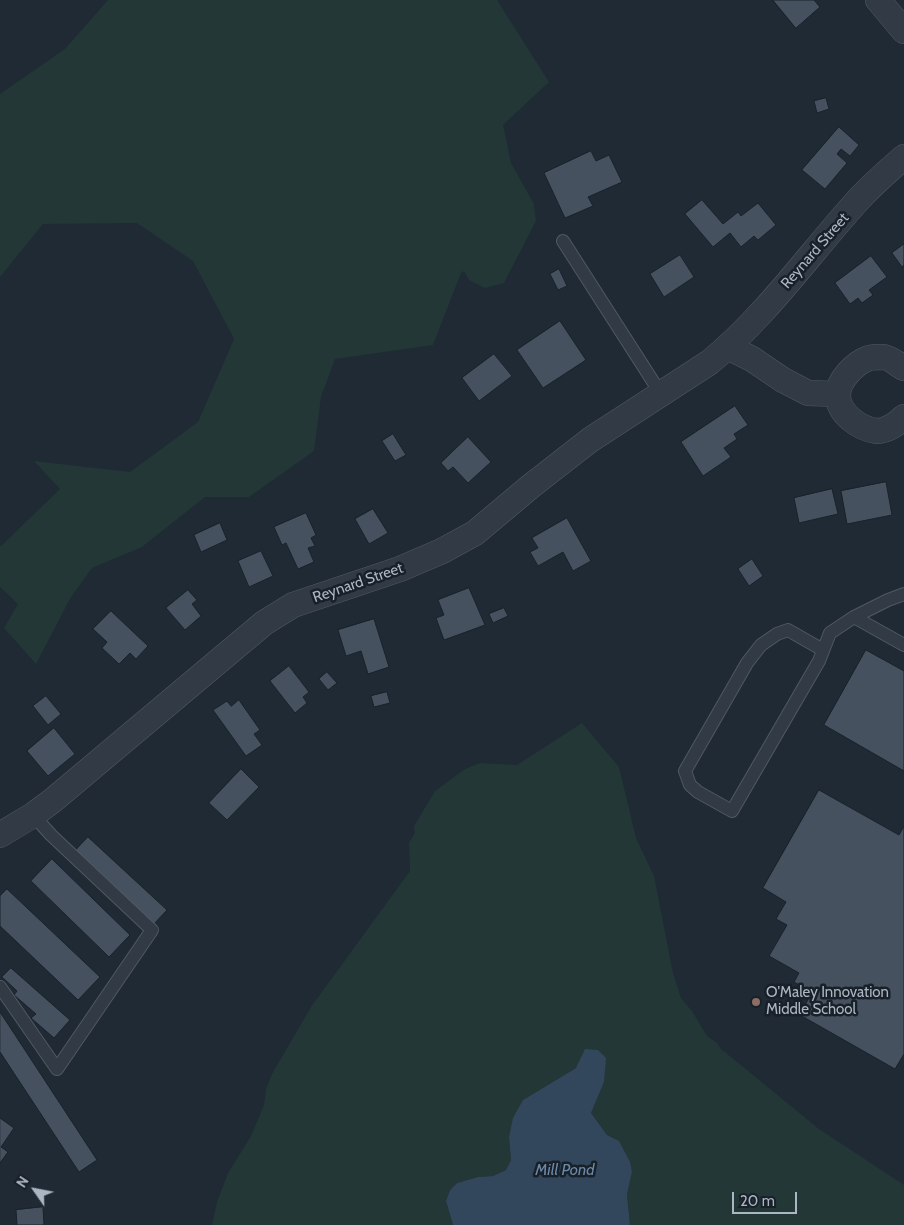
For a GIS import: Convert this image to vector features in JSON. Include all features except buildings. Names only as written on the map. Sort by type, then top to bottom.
[{"type":"street","points":[[878,0],[904,32]]},
{"type":"street","name":"Reynard Street","points":[[0,836],[34,815],[89,771],[264,623],[293,605],[400,569],[442,551],[475,533],[590,440],[690,376],[728,347],[759,315],[860,198],[904,157]]},
{"type":"street","points":[[728,347],[752,359],[783,380],[808,393],[838,394]]},
{"type":"street","points":[[904,368],[886,357],[869,358],[854,367],[843,379],[838,394],[842,411],[858,424],[878,431],[896,425],[904,417]]},
{"type":"lane","points":[[563,241],[661,394]]},
{"type":"lane","points":[[823,650],[788,630],[777,634],[761,645],[747,664],[686,771],[690,785],[698,792],[732,811],[819,661],[830,633],[854,617],[904,594]]},
{"type":"lane","points":[[854,617],[904,646]]},
{"type":"lane","points":[[0,987],[57,1069],[152,930],[51,835],[34,815]]},
{"type":"green space","points":[[108,0],[497,0],[549,82],[503,125],[511,163],[534,204],[536,221],[504,283],[485,288],[469,280],[464,271],[461,273],[433,345],[335,359],[321,397],[314,451],[249,497],[205,497],[142,547],[92,568],[71,597],[36,664],[4,628],[18,604],[0,587],[0,547],[60,489],[34,461],[130,472],[198,422],[234,339],[193,261],[137,223],[43,224],[0,277],[0,94],[65,49]]},
{"type":"green space","points":[[582,723],[619,767],[636,838],[654,876],[673,973],[681,998],[692,1011],[707,1036],[717,1043],[720,1048],[819,1129],[904,1185],[904,1225],[630,1225],[627,1194],[632,1172],[619,1141],[607,1135],[591,1113],[604,1082],[576,1068],[523,1100],[509,1137],[511,1160],[506,1170],[493,1176],[478,1177],[457,1183],[450,1190],[446,1201],[453,1225],[212,1225],[217,1202],[228,1173],[251,1136],[264,1105],[266,1089],[272,1074],[311,1007],[410,871],[409,843],[415,833],[414,826],[435,791],[465,769],[480,763],[517,765]]},
{"type":"water","name":"Mill Pond","points":[[585,1049],[598,1050],[606,1058],[604,1082],[591,1113],[607,1135],[619,1141],[630,1162],[632,1172],[627,1194],[630,1225],[453,1225],[446,1201],[450,1190],[457,1183],[478,1177],[493,1176],[506,1170],[511,1160],[509,1137],[513,1118],[523,1100],[576,1068]]},
{"type":"place","name":"O'Maley Innovation Middle School","points":[[756,1002]]}]
